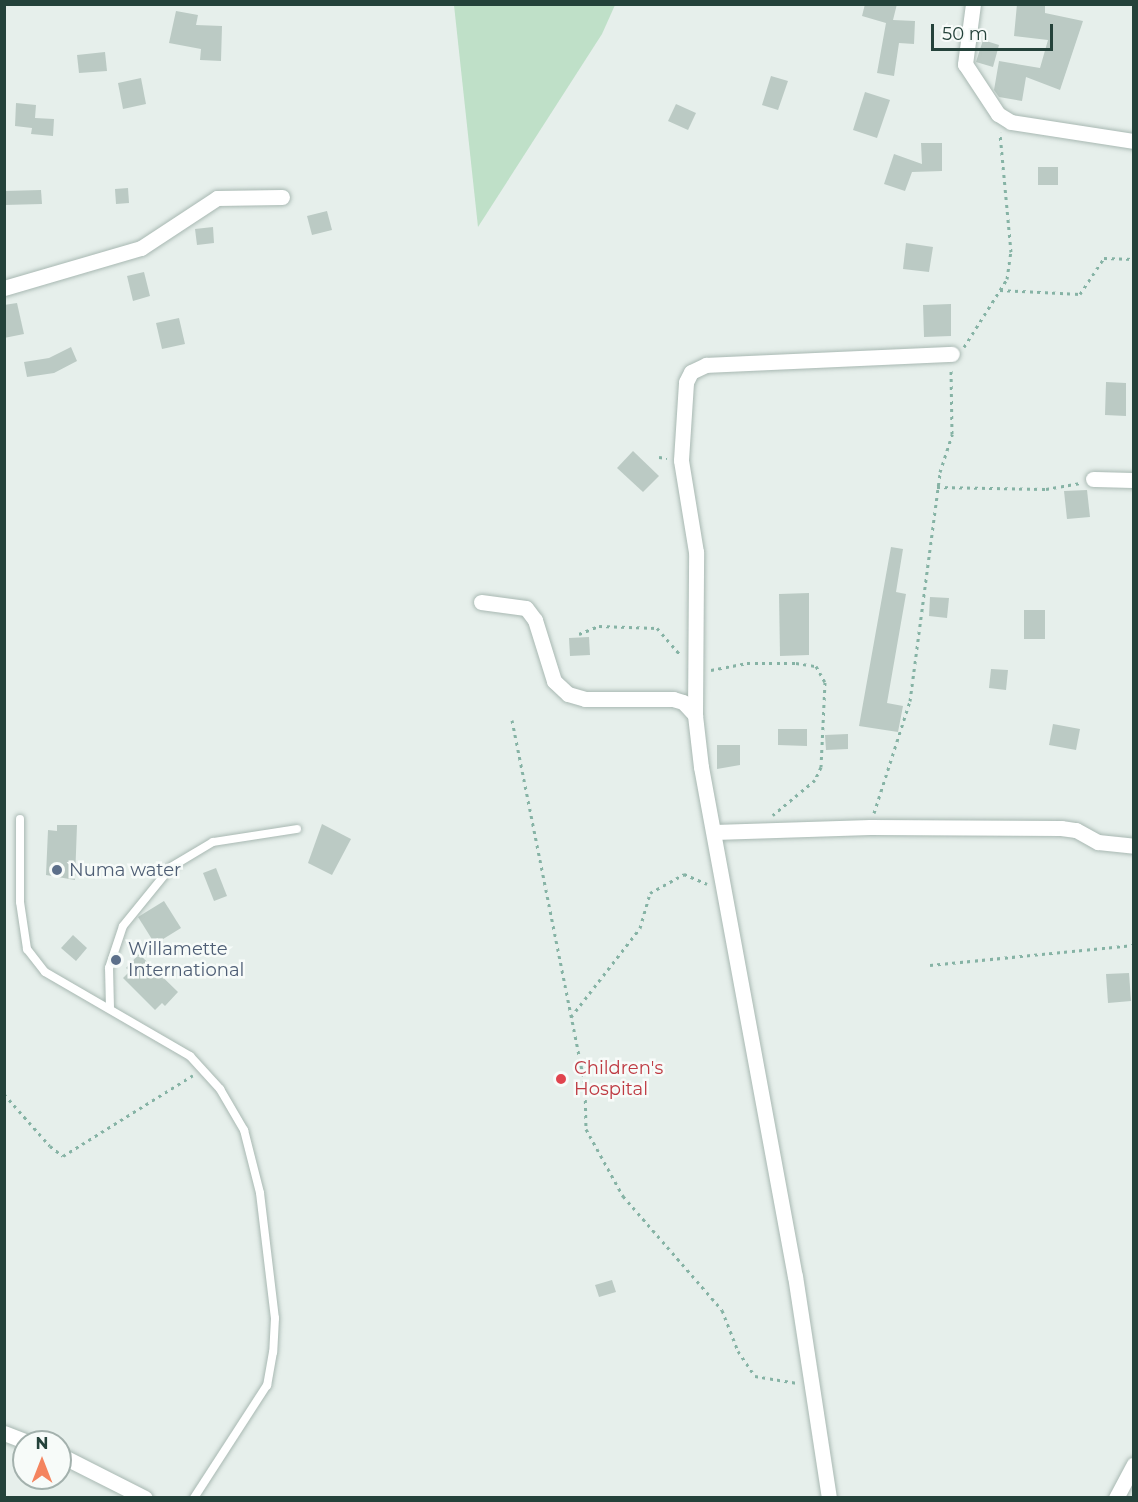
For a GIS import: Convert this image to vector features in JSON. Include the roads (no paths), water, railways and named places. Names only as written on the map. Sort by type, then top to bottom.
[{"type":"street","points":[[973,4],[965,64],[998,114],[1011,122],[1134,141]]},
{"type":"street","points":[[4,288],[141,248],[217,198],[282,196]]},
{"type":"street","points":[[829,1497],[813,1385],[695,715],[696,552],[681,460],[686,382],[691,372],[706,365],[952,354]]},
{"type":"street","points":[[1093,479],[1134,480]]},
{"type":"street","points":[[481,602],[526,608],[535,620],[554,681],[568,694],[585,699],[673,699],[683,702],[695,715]]},
{"type":"street","points":[[714,832],[870,827],[1060,828],[1076,830],[1098,842],[1134,846]]},
{"type":"street","points":[[72,1461],[145,1497]]},
{"type":"street","points":[[1116,1497],[1134,1464]]},
{"type":"lane","points":[[20,819],[20,902],[27,949],[45,972],[190,1056],[220,1089],[244,1130],[260,1193],[275,1318],[267,1385],[194,1497]]},
{"type":"lane","points":[[110,1008],[109,968],[123,926],[171,867],[213,842],[297,829]]},
{"type":"place","name":"Numa water","points":[[57,870]]},
{"type":"place","name":"Willamette International","points":[[116,960]]},
{"type":"place","name":"Children's Hospital","points":[[561,1079]]}]
